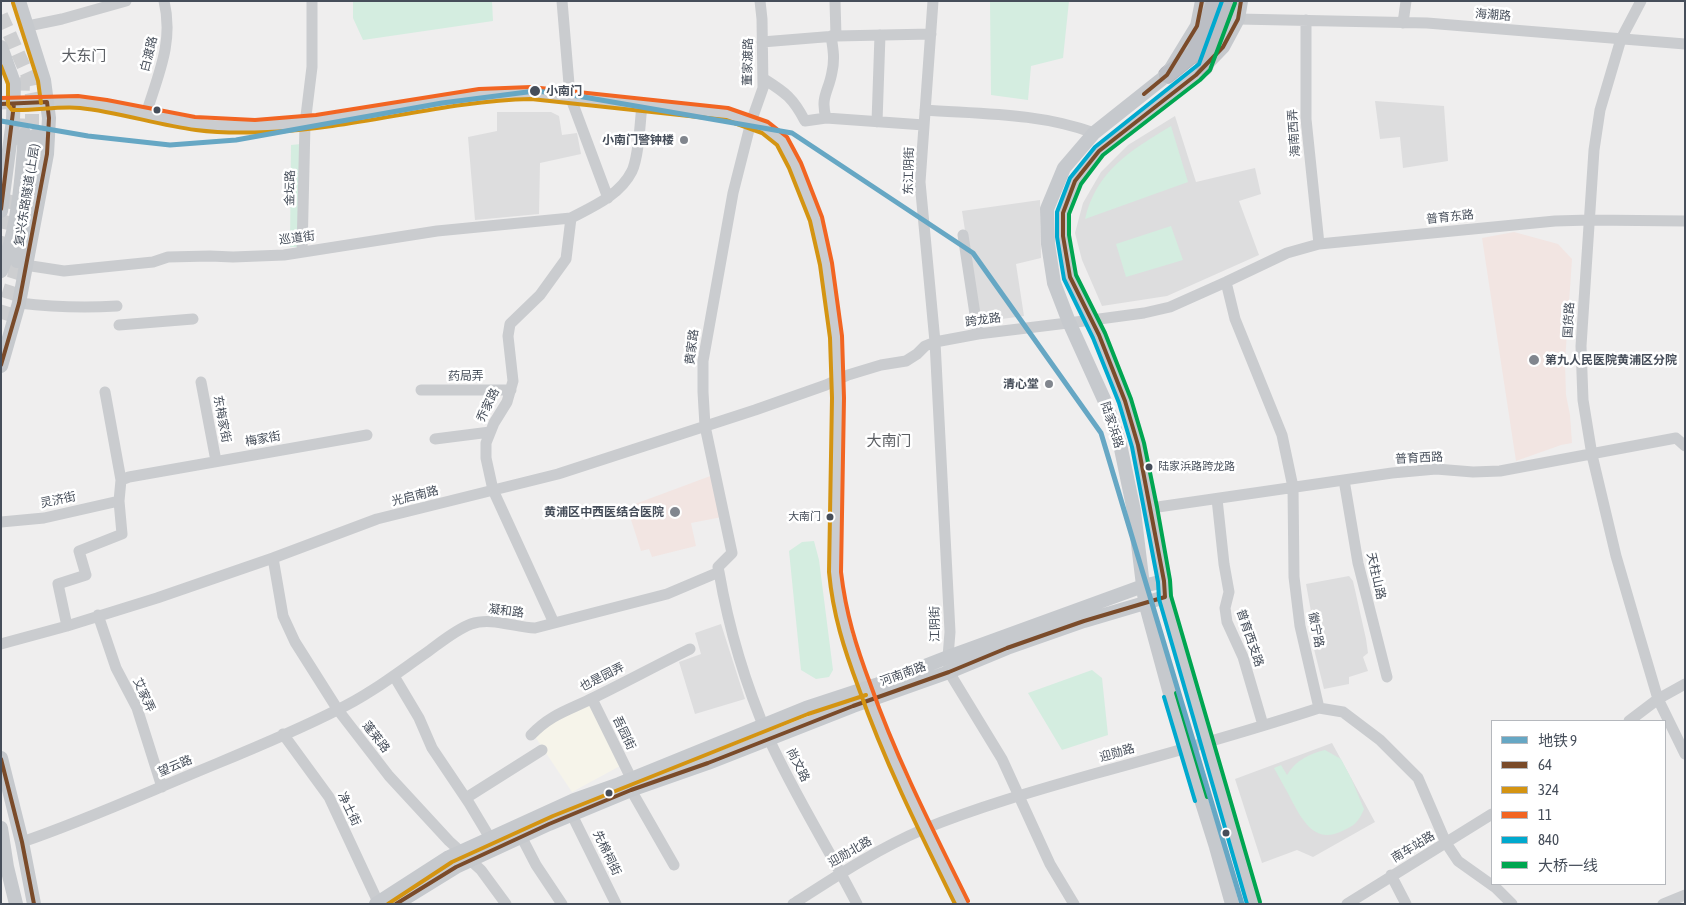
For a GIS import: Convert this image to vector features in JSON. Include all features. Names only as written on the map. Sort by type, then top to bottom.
[{"type":"highway","points":[[1167,75],[1194,53],[1230,6]]},
{"type":"highway","points":[[1204,66],[1230,6]]},
{"type":"main road","points":[[1,366],[17,308],[47,154],[48,118],[44,80],[19,1]]},
{"type":"main road","name":"陆家浜路","points":[[1202,1],[1197,26],[1167,75],[1094,133],[1064,168],[1047,209],[1048,244],[1054,283],[1107,406],[1120,444],[1134,511],[1145,602],[1185,749],[1232,904]]},
{"type":"main road","points":[[1,46],[14,83],[8,104],[11,137],[1,211]]},
{"type":"main road","name":"陆家浜路","points":[[1204,66],[1196,75],[1099,151],[1075,181],[1063,213],[1063,236],[1070,277],[1092,320],[1125,401],[1138,445],[1164,580],[1165,597],[1254,904]]},
{"type":"main road","name":"复兴东路隧道 (上层)","points":[[1,271],[6,258],[22,185],[31,134],[32,176],[12,294],[17,308]]},
{"type":"main road","name":"河南南路","points":[[396,904],[456,867],[465,856],[490,838],[574,800],[631,784],[769,739],[948,657],[1164,580]]},
{"type":"main road","name":"河南南路","points":[[377,903],[421,874],[465,856],[522,838],[572,815],[631,784],[806,708],[949,672],[1015,645],[1084,621],[1165,597]]},
{"type":"main road","points":[[1,758],[22,842],[34,904]]},
{"type":"main road","points":[[2,833],[7,867],[16,904]]},
{"type":"main road","points":[[2,833],[14,859],[24,904]]},
{"type":"main road","points":[[26,865],[42,904]]},
{"type":"street","points":[[28,26],[62,20],[126,1]]},
{"type":"street","name":"白渡路","points":[[146,114],[168,42],[168,17],[164,1]]},
{"type":"street","name":"金坛路","points":[[302,252],[305,124],[312,67],[312,1]]},
{"type":"street","points":[[562,1],[570,96],[608,198]]},
{"type":"street","name":"董家渡路","points":[[751,122],[763,88],[764,79],[760,1]]},
{"type":"street","points":[[826,118],[823,106],[832,73],[834,57],[835,1]]},
{"type":"street","name":"东江阴街","points":[[933,1],[920,182],[935,342]]},
{"type":"street","points":[[1403,23],[1406,1]]},
{"type":"street","name":"国货路","points":[[1641,1],[1621,39],[1600,110],[1594,150],[1581,346],[1583,400],[1592,455],[1616,556],[1658,699],[1685,754]]},
{"type":"street","name":"海潮路","points":[[1230,6],[1306,20],[1403,23],[1685,44]]},
{"type":"street","name":"海南西弄","points":[[1306,20],[1306,119],[1319,244]]},
{"type":"street","points":[[762,42],[834,36],[931,34]]},
{"type":"street","points":[[877,122],[880,35]]},
{"type":"street","points":[[764,79],[786,93],[796,105],[805,121],[826,118],[924,125]]},
{"type":"street","points":[[8,104],[70,100],[180,122],[227,127],[305,124],[413,105],[508,93],[570,96],[727,114],[765,127],[782,141],[795,165],[816,218],[826,264],[836,337],[835,572],[838,599],[846,635],[866,694],[903,784],[962,904]]},
{"type":"street","points":[[571,218],[608,198],[618,190],[632,170],[636,155],[642,105]]},
{"type":"street","points":[[925,110],[1038,119],[1072,125],[1094,133]]},
{"type":"street","name":"黄家路","points":[[719,572],[718,567],[732,553],[705,426],[703,361],[731,202],[751,122]]},
{"type":"street","name":"巡道街","points":[[25,265],[64,271],[153,262],[168,257],[233,257],[302,252],[437,231],[571,218]]},
{"type":"street","name":"乔家路","points":[[554,623],[493,490],[486,458],[486,443],[507,402],[513,381],[508,336],[510,324],[540,295],[566,259],[571,218]]},
{"type":"street","name":"普育东路","points":[[1226,282],[1287,253],[1319,244],[1555,221],[1685,221]]},
{"type":"street","points":[[963,235],[978,334]]},
{"type":"street","name":"跨龙路","points":[[837,380],[881,365],[906,360],[917,354],[925,346],[935,342],[978,334],[1092,320],[1170,307],[1226,282]]},
{"type":"street","name":"徽宁路","points":[[1226,282],[1235,319],[1282,434],[1293,488],[1294,577],[1300,626],[1319,708]]},
{"type":"street","points":[[17,308],[117,306]]},
{"type":"street","points":[[119,324],[193,319]]},
{"type":"street","name":"江阴街","points":[[935,342],[950,632],[949,672],[992,740],[1020,796],[1050,864],[1074,904]]},
{"type":"street","name":"光启南路","points":[[1,644],[67,626],[156,598],[377,520],[558,474],[837,380]]},
{"type":"street","name":"东梅家街","points":[[201,382],[216,462]]},
{"type":"street","name":"药局弄","points":[[421,390],[511,390]]},
{"type":"street","points":[[67,626],[58,584],[86,574],[79,551],[122,534],[121,480],[105,392]]},
{"type":"street","points":[[435,439],[490,432]]},
{"type":"street","name":"梅家街","points":[[121,480],[367,434]]},
{"type":"street","name":"普育西路","points":[[1151,508],[1392,473],[1436,469],[1473,472],[1500,471],[1676,438],[1685,446]]},
{"type":"street","name":"天柱山路","points":[[1344,480],[1358,563],[1387,677]]},
{"type":"street","name":"普育西支路","points":[[1217,499],[1229,592],[1225,608],[1227,622],[1243,657],[1263,725]]},
{"type":"street","name":"灵济街","points":[[1,522],[44,518],[120,501]]},
{"type":"street","name":"蓬莱路","points":[[273,558],[283,616],[294,642],[338,710],[389,776],[449,841],[481,870],[506,904]]},
{"type":"street","name":"凝和路","points":[[338,710],[380,686],[446,638],[471,624],[497,622],[518,627],[535,628],[667,594],[686,588],[719,572]]},
{"type":"street","name":"尚文路","points":[[719,572],[725,606],[743,674],[769,739],[857,904]]},
{"type":"street","name":"艾家弄","points":[[98,615],[116,668],[137,708],[162,787]]},
{"type":"street","name":"也是园弄","points":[[531,734],[553,716],[592,699],[690,649]]},
{"type":"street","points":[[394,676],[419,718],[432,748],[490,838]]},
{"type":"street","points":[[1630,720],[1658,699],[1685,684]]},
{"type":"street","name":"吾园街","points":[[592,699],[631,784],[674,865]]},
{"type":"street","points":[[1319,708],[1343,712],[1380,740],[1418,778],[1446,843],[1458,861],[1491,884]]},
{"type":"street","name":"迎勋路","points":[[924,829],[1020,796],[1207,743],[1319,708]]},
{"type":"street","name":"望云路","points":[[22,842],[64,828],[338,710]]},
{"type":"street","name":"净土街","points":[[284,734],[329,797],[377,903]]},
{"type":"street","points":[[466,798],[542,750]]},
{"type":"street","name":"先棉祠街","points":[[572,815],[616,904]]},
{"type":"street","name":"南车站路","points":[[1347,904],[1491,815]]},
{"type":"street","name":"迎勋北路","points":[[793,904],[811,894],[841,872],[884,848],[924,829]]},
{"type":"street","points":[[522,838],[536,865],[562,904]]},
{"type":"street","points":[[1391,875],[1406,904]]},
{"type":"street","points":[[1492,885],[1512,904]]},
{"type":"street","points":[[1662,904],[1685,895]]},
{"type":"shaded area","points":[[1375,101],[1444,106],[1448,161],[1403,168],[1400,137],[1380,139]]},
{"type":"shaded area","points":[[497,112],[551,112],[559,116],[562,135],[577,133],[581,154],[540,163],[539,214],[475,220],[468,137],[497,131]]},
{"type":"shaded area","points":[[1175,116],[1196,182],[1255,168],[1261,194],[1239,201],[1259,255],[1167,296],[1102,306],[1082,260],[1075,233],[1083,203],[1101,172],[1128,145]]},
{"type":"shaded area","points":[[1040,200],[1041,258],[1016,264],[1024,316],[979,322],[962,211]]},
{"type":"shaded area","points":[[1514,232],[1558,244],[1572,259],[1565,362],[1566,395],[1572,443],[1516,461],[1482,238]]},
{"type":"shaded area","name":"黄浦区中西医结合医院","points":[[713,475],[722,517],[691,523],[696,546],[652,557],[649,549],[641,551],[627,507]]},
{"type":"shaded area","points":[[1349,576],[1353,581],[1366,639],[1368,653],[1363,657],[1368,671],[1349,677],[1349,684],[1324,689],[1312,641],[1316,639],[1306,584]]},
{"type":"shaded area","points":[[721,624],[745,699],[695,714],[679,662],[701,654],[695,633]]},
{"type":"shaded area","points":[[591,704],[620,766],[572,792],[534,735],[555,718]]},
{"type":"shaded area","points":[[1332,743],[1375,822],[1313,857],[1297,850],[1262,863],[1235,779]]},
{"type":"green space","points":[[353,1],[492,1],[493,21],[363,40],[353,18]]},
{"type":"green space","points":[[990,1],[1069,1],[1063,58],[1031,66],[1028,100],[991,95]]},
{"type":"green space","points":[[1171,126],[1188,182],[1085,219],[1090,202],[1106,175],[1129,153]]},
{"type":"green space","points":[[301,144],[298,247],[290,247],[291,145]]},
{"type":"green space","points":[[1171,226],[1183,260],[1126,277],[1116,244]]},
{"type":"green space","points":[[814,541],[819,560],[833,670],[829,677],[816,679],[801,670],[789,551],[802,542]]},
{"type":"green space","points":[[1092,670],[1102,678],[1108,735],[1062,750],[1028,693]]},
{"type":"green space","points":[[1325,750],[1341,759],[1364,809],[1360,818],[1352,826],[1331,835],[1317,832],[1306,823],[1274,768],[1281,765],[1287,775],[1294,765],[1303,758]]},
{"type":"tunnel","points":[[1,15],[28,76],[32,95],[32,149]]},
{"type":"tunnel","points":[[21,77],[23,82],[21,145]]},
{"type":"tunnel","points":[[1,250],[15,189]]},
{"type":"tunnel","points":[[1,319],[14,278],[18,250]]},
{"type":"metro line","name":"9","points":[[1,121],[88,136],[170,145],[236,140],[442,103],[535,91],[566,94],[792,133],[973,253],[1101,433],[1242,904]]},
{"type":"transit line","name":"64","points":[[1144,94],[1167,75],[1197,26],[1202,1]]},
{"type":"transit line","name":"840","points":[[1222,1],[1199,64],[1095,147],[1070,178],[1057,212],[1057,237],[1064,279],[1093,338],[1119,403],[1132,447],[1158,582],[1159,599],[1247,904]]},
{"type":"transit line","name":"64","points":[[396,904],[456,867],[549,824],[631,790],[708,763],[853,706],[949,672],[1007,648],[1084,621],[1165,597],[1164,581],[1138,445],[1125,401],[1099,335],[1070,277],[1063,236],[1063,213],[1075,181],[1099,151],[1196,75],[1223,47],[1238,19],[1241,1]]},
{"type":"transit line","name":"324","points":[[13,3],[38,81],[41,103]]},
{"type":"transit line","name":"大桥一线","points":[[1235,3],[1210,70],[1200,80],[1103,155],[1081,184],[1069,214],[1069,235],[1076,275],[1105,333],[1131,399],[1144,443],[1170,580],[1171,596],[1260,902]]},
{"type":"transit line","name":"324","points":[[1,66],[8,84],[8,105],[12,110],[80,108],[205,131],[250,133],[301,130],[465,105],[531,99],[726,120],[762,133],[777,145],[789,168],[810,221],[820,265],[830,338],[832,398],[829,572],[836,617],[849,660],[880,744],[955,904]]},
{"type":"transit line","name":"11","points":[[1,98],[78,96],[195,117],[255,120],[316,115],[479,89],[531,87],[728,108],[768,122],[787,137],[801,163],[822,217],[832,263],[842,336],[844,398],[841,572],[852,630],[892,741],[968,901]]},
{"type":"transit line","name":"64","points":[[1,104],[47,102],[49,118],[47,154],[19,303],[1,365]]},
{"type":"transit line","name":"64","points":[[1,209],[14,104]]},
{"type":"transit line","name":"大桥一线","points":[[1176,693],[1207,797]]},
{"type":"transit line","name":"324","points":[[388,904],[452,862],[553,816],[808,714],[866,695]]},
{"type":"transit line","name":"840","points":[[1164,697],[1195,801]]},
{"type":"transit line","name":"64","points":[[1,759],[22,842],[34,904]]},
{"type":"place","name":"小南门","points":[[535,91]]},
{"type":"place","name":"小南门警钟楼","points":[[684,140]]},
{"type":"place","name":"第九人民医院黄浦区分院","points":[[1534,360]]},
{"type":"place","name":"清心堂","points":[[1049,384]]},
{"type":"place","name":"陆家浜路跨龙路","points":[[1149,467]]},
{"type":"place","name":"黄浦区中西医结合医院","points":[[675,512]]},
{"type":"place","name":"大南门","points":[[830,517]]},
{"type":"district","name":"大东门","points":[[84,56]]},
{"type":"district","name":"大南门","points":[[889,441]]}]
